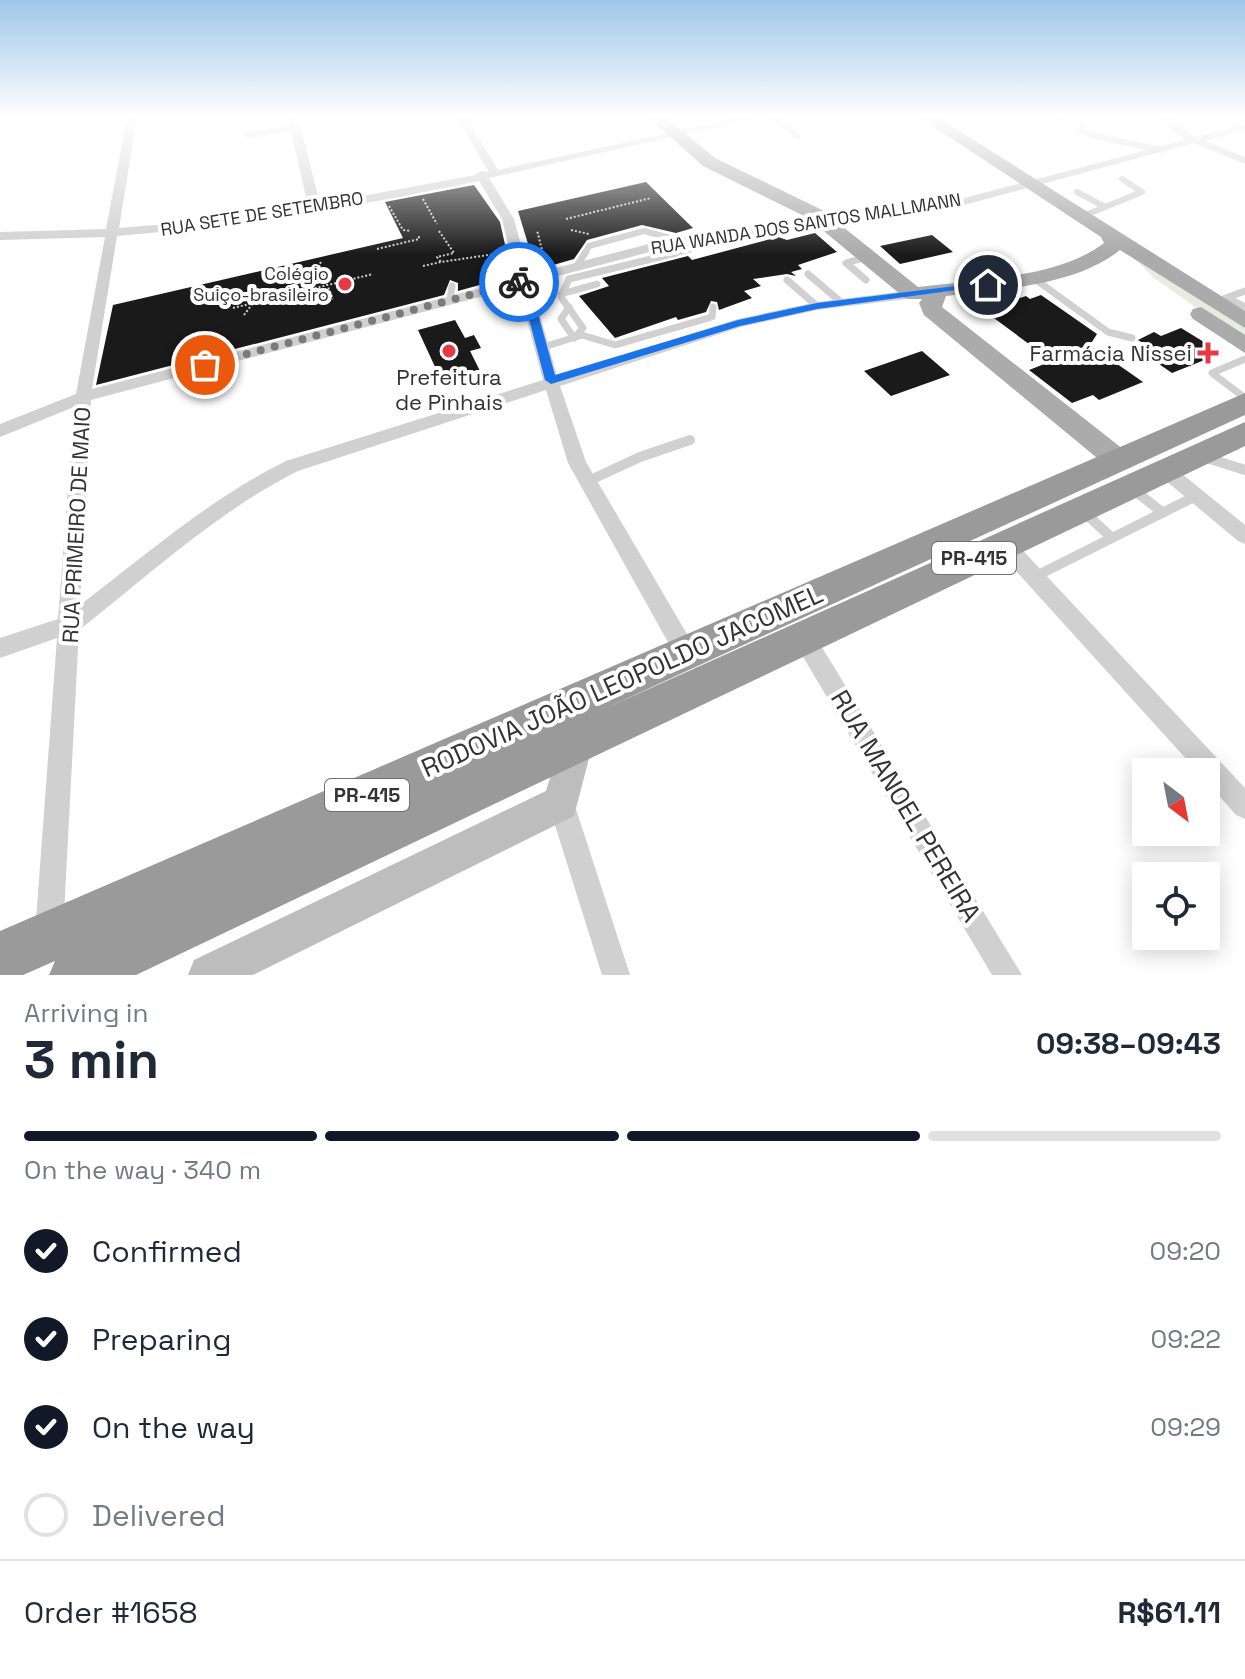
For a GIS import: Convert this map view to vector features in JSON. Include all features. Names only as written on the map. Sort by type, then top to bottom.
[{"type":"highway","name":"RODOVIA JOÃO LEOPOLDO JACOMEL","points":[[62,956],[1124,473],[1245,401]]},
{"type":"highway","name":"RODOVIA JOÃO LEOPOLDO JACOMEL","points":[[0,958],[62,956],[576,743],[694,668],[804,638],[1080,509],[1124,473],[1181,463],[1245,433]]},
{"type":"main road","points":[[711,162],[815,214],[914,294],[1032,277],[1092,259],[1114,245],[1109,232]]},
{"type":"main road","points":[[999,162],[1222,300],[1245,321]]},
{"type":"main road","points":[[1092,259],[1120,260],[1132,266],[1245,346]]},
{"type":"main road","points":[[939,291],[932,297],[932,310],[1124,473]]},
{"type":"street","name":"RUA PRIMEIRO DE MAIO","points":[[62,956],[71,624],[83,397],[124,162]]},
{"type":"street","points":[[304,162],[315,209]]},
{"type":"street","points":[[483,162],[508,219],[540,348],[570,448],[586,482],[694,668]]},
{"type":"street","name":"RUA SETE DE SETEMBRO","points":[[0,236],[111,235],[315,209],[538,162]]},
{"type":"street","name":"RUA WANDA DOS SANTOS MALLMANN","points":[[0,431],[83,397],[451,293],[524,281],[681,241],[949,205],[1115,162]]},
{"type":"street","points":[[0,648],[71,624],[254,485],[326,454],[738,323],[817,306],[914,294]]},
{"type":"street","points":[[1181,463],[1196,496],[1245,536]]},
{"type":"street","points":[[1004,544],[1245,806]]},
{"type":"street","name":"RUA MANOEL PEREIRA","points":[[804,638],[1008,975]]},
{"type":"street","points":[[576,743],[561,803],[616,975]]},
{"type":"street","points":[[217,973],[561,803]]},
{"type":"lane","points":[[1083,216],[1142,192],[1122,179]]},
{"type":"lane","points":[[1077,192],[1105,207]]},
{"type":"lane","points":[[561,294],[569,279],[707,245]]},
{"type":"lane","points":[[866,280],[846,263],[867,257]]},
{"type":"lane","points":[[808,274],[842,303]]},
{"type":"lane","points":[[1032,277],[1108,332],[1132,338]]},
{"type":"lane","points":[[787,280],[817,306]]},
{"type":"lane","points":[[561,294],[597,284]]},
{"type":"lane","points":[[1222,300],[1245,291]]},
{"type":"lane","points":[[561,294],[583,328],[574,338]]},
{"type":"lane","points":[[1222,300],[1245,307]]},
{"type":"lane","points":[[569,307],[561,319],[574,338]]},
{"type":"lane","points":[[540,348],[582,335],[615,345],[712,317],[713,307]]},
{"type":"lane","points":[[1245,359],[1212,373],[1245,401]]},
{"type":"lane","points":[[586,482],[640,457],[690,440]]},
{"type":"lane","points":[[1181,463],[1245,470]]},
{"type":"lane","points":[[1124,473],[1163,513]]},
{"type":"lane","points":[[1034,577],[1196,496]]},
{"type":"lane","points":[[1080,509],[1112,538]]},
{"type":"path","points":[[383,195],[403,230],[411,231]]},
{"type":"path","points":[[421,195],[437,224]]},
{"type":"path","points":[[566,219],[651,198]]},
{"type":"path","points":[[423,266],[542,250],[537,230]]},
{"type":"path","points":[[571,230],[600,237]]},
{"type":"path","points":[[439,231],[454,253],[437,257],[441,262]]},
{"type":"path","points":[[377,249],[419,239],[419,236]]},
{"type":"path","points":[[321,262],[319,265],[333,299]]},
{"type":"path","points":[[233,308],[327,288],[373,274]]},
{"type":"path","points":[[323,293],[327,288]]},
{"type":"path","points":[[244,315],[253,303]]},
{"type":"shaded area","points":[[1131,255],[1245,327],[1245,342],[1154,278]]},
{"type":"building","points":[[646,182],[693,228],[676,233],[642,225],[587,240],[574,259],[536,270],[518,211]]},
{"type":"building","name":"Colégio Suiço-brasileiro","points":[[474,185],[500,222],[512,276],[458,291],[458,283],[450,280],[444,295],[96,385],[113,305],[403,238],[385,202]]},
{"type":"building","points":[[815,233],[837,252],[798,265],[802,269],[791,272],[796,276],[787,274],[753,279],[761,286],[744,291],[752,298],[719,310],[717,302],[711,301],[706,312],[678,320],[676,317],[615,338],[579,296],[609,286],[602,278],[688,256],[692,260],[778,237],[787,240]]},
{"type":"building","points":[[932,235],[953,252],[900,264],[880,246]]},
{"type":"building","points":[[1041,295],[1097,334],[1090,345],[1143,382],[1099,400],[1093,395],[1072,403],[1029,370],[1052,361],[983,310],[1026,296],[1030,299]]},
{"type":"building","name":"Prefeitura de Pìnhais","points":[[455,320],[465,338],[474,335],[481,348],[470,351],[480,371],[442,382],[418,330]]},
{"type":"building","points":[[1181,328],[1222,353],[1172,373],[1156,362],[1166,358],[1138,340],[1154,332],[1161,336]]},
{"type":"building","points":[[922,351],[950,375],[891,396],[864,371]]},
{"type":"way so far","points":[[205,365],[519,282]]},
{"type":"place","name":"Colégio Suiço-brasileiro","points":[[345,284]]},
{"type":"place","name":"Prefeitura de Pìnhais","points":[[449,351]]},
{"type":"place","name":"Farmácia Nissei","points":[[1208,353]]},
{"type":"route","points":[[519,282],[524,281],[551,380],[738,323],[817,306],[988,285]]}]
